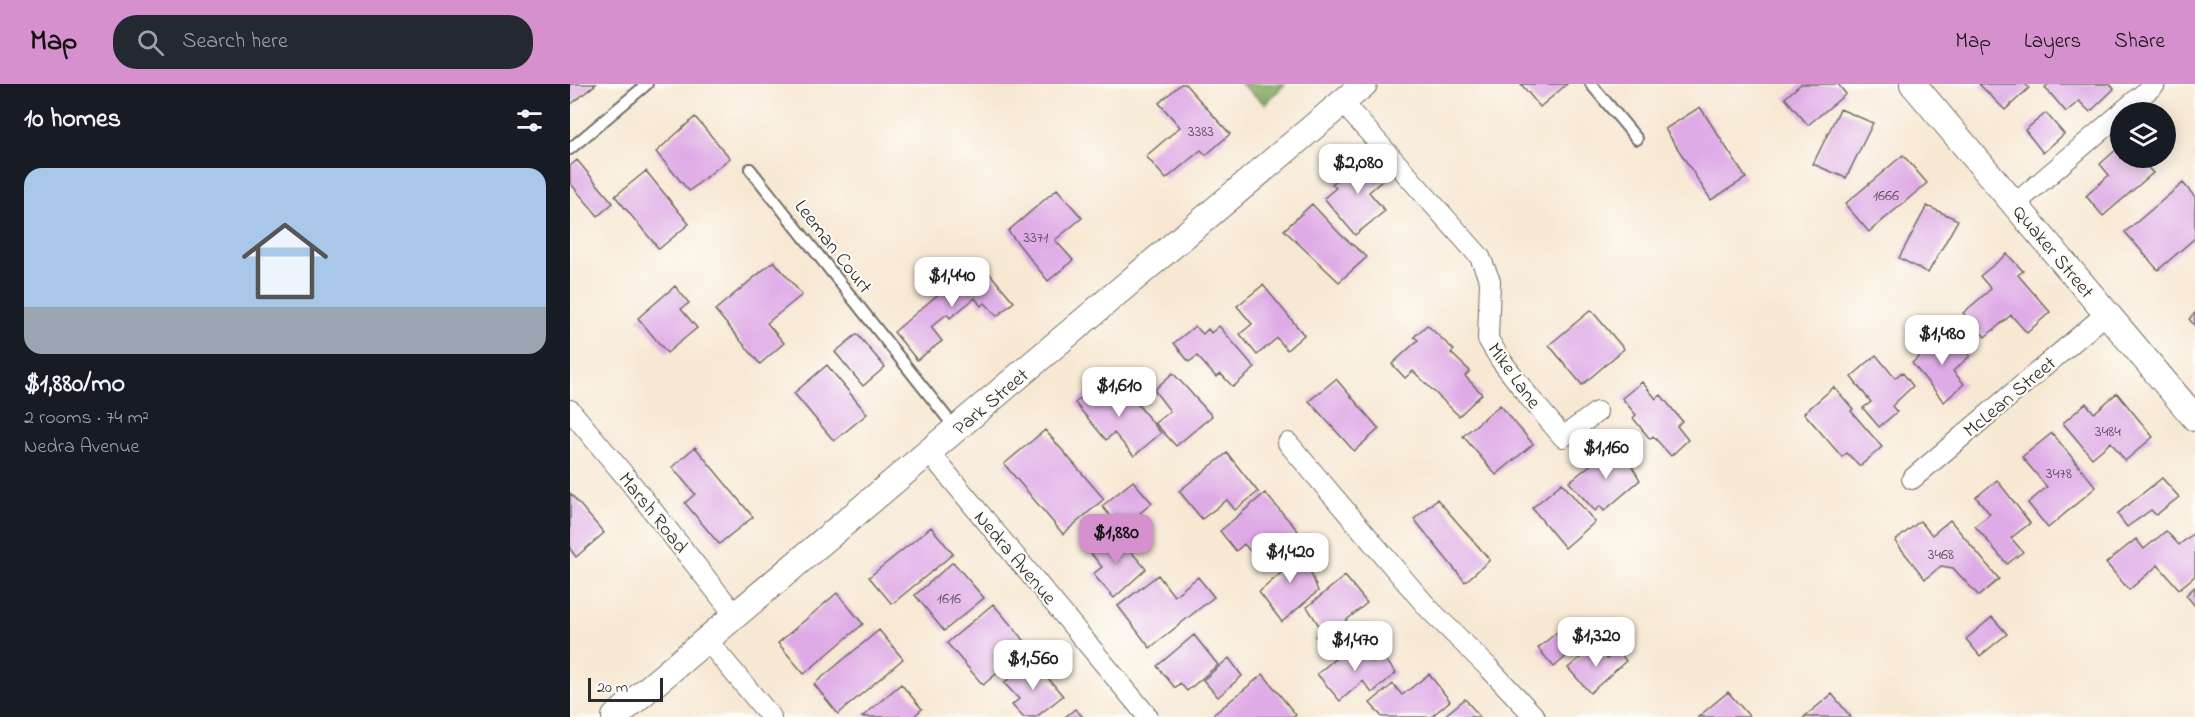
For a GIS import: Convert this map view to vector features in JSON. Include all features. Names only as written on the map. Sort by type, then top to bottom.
[{"type":"street","name":"Park Street","points":[[615,717],[1364,84]]},
{"type":"street","name":"Quaker Street","points":[[1913,84],[2195,418]]},
{"type":"street","points":[[2135,102],[2155,84]]},
{"type":"street","name":"Mike Lane","points":[[1342,102],[1480,257],[1490,281],[1488,339],[1530,399],[1563,437],[1598,412]]},
{"type":"street","points":[[2015,204],[2110,123]]},
{"type":"street","name":"McLean Street","points":[[1912,479],[2107,313]]},
{"type":"street","name":"Marsh Road","points":[[570,410],[735,615]]},
{"type":"street","points":[[1288,443],[1428,609],[1488,667],[1535,717]]},
{"type":"street","name":"Nedra Avenue","points":[[929,452],[1148,717]]},
{"type":"street","points":[[707,639],[771,717]]},
{"type":"lane","points":[[570,149],[647,84]]},
{"type":"lane","points":[[1591,84],[1637,139]]},
{"type":"lane","name":"Leeman Court","points":[[750,169],[957,429]]},
{"type":"green space","points":[[1241,84],[1285,84],[1265,104]]},
{"type":"building","points":[[570,84],[596,84],[570,105]]},
{"type":"building","points":[[1181,84],[1185,84],[1230,134],[1206,155],[1201,150],[1166,179],[1146,156],[1180,127],[1159,103]]},
{"type":"building","points":[[1521,84],[1567,84],[1540,107]]},
{"type":"building","points":[[1801,84],[1838,84],[1846,94],[1808,125],[1785,98]]},
{"type":"building","points":[[1979,84],[2025,84],[2029,88],[2005,110]]},
{"type":"building","points":[[2049,84],[2110,84],[2114,89],[2090,112],[2079,101],[2066,112],[2045,87]]},
{"type":"building","points":[[1700,107],[1746,178],[1711,200],[1665,129]]},
{"type":"building","points":[[1840,109],[1873,123],[1846,178],[1813,164]]},
{"type":"building","points":[[2046,113],[2064,134],[2043,153],[2025,130]]},
{"type":"building","points":[[695,117],[730,158],[689,191],[656,152]]},
{"type":"building","points":[[1368,154],[1388,176],[1369,192],[1385,211],[1355,235],[1324,198],[1336,188],[1332,184]]},
{"type":"building","points":[[1903,155],[1927,183],[1869,232],[1845,204]]},
{"type":"building","points":[[2110,155],[2110,168],[2148,168],[2153,173],[2103,216],[2086,196],[2109,175],[2100,164]]},
{"type":"building","points":[[577,160],[613,203],[598,216],[570,183],[570,166]]},
{"type":"building","points":[[646,171],[689,224],[659,249],[615,196]]},
{"type":"building","points":[[2183,183],[2195,197],[2195,238],[2158,270],[2125,232]]},
{"type":"building","points":[[1057,189],[1082,218],[1055,240],[1073,260],[1048,281],[1008,231]]},
{"type":"building","points":[[1312,204],[1340,234],[1367,257],[1339,282],[1284,230]]},
{"type":"building","points":[[1927,206],[1958,220],[1928,273],[1899,258]]},
{"type":"building","points":[[2007,254],[2023,271],[2018,275],[2050,312],[2027,333],[2011,315],[1985,337],[1963,313],[1991,289],[1980,276]]},
{"type":"building","points":[[978,260],[1014,302],[997,316],[985,303],[981,306],[975,298],[950,318],[947,314],[931,327],[942,341],[917,360],[894,332]]},
{"type":"building","points":[[774,261],[802,295],[767,323],[784,343],[760,364],[715,310]]},
{"type":"building","points":[[1263,285],[1304,335],[1287,350],[1277,338],[1257,355],[1240,334],[1252,324],[1237,306]]},
{"type":"building","points":[[675,286],[689,303],[681,309],[697,328],[667,353],[638,318]]},
{"type":"building","points":[[1591,310],[1624,349],[1582,385],[1549,345]]},
{"type":"building","points":[[2195,313],[2195,326],[2189,319]]},
{"type":"building","points":[[1427,325],[1454,350],[1451,353],[1470,371],[1465,376],[1482,394],[1459,416],[1413,371],[1405,378],[1392,364],[1418,340],[1414,337]]},
{"type":"building","points":[[1195,326],[1203,334],[1208,329],[1211,333],[1219,326],[1255,368],[1233,387],[1221,374],[1216,377],[1197,356],[1189,362],[1174,343]]},
{"type":"building","points":[[1948,333],[1970,356],[1953,371],[1964,384],[1944,402],[1912,363]]},
{"type":"building","points":[[857,334],[885,367],[863,386],[835,352]]},
{"type":"building","points":[[1876,355],[1895,378],[1902,372],[1913,386],[1892,406],[1897,412],[1879,427],[1863,408],[1871,402],[1851,377]]},
{"type":"building","points":[[827,365],[867,414],[834,441],[794,393]]},
{"type":"building","points":[[1173,373],[1212,416],[1176,446],[1155,423],[1170,411],[1154,390]]},
{"type":"building","points":[[1336,379],[1379,429],[1354,451],[1309,401]]},
{"type":"building","points":[[1642,382],[1656,399],[1661,395],[1682,421],[1677,426],[1688,440],[1671,456],[1653,436],[1650,439],[1633,418],[1636,415],[1622,398]]},
{"type":"building","points":[[1097,384],[1108,397],[1122,385],[1161,433],[1134,456],[1114,433],[1106,440],[1075,403]]},
{"type":"building","points":[[1834,387],[1882,447],[1860,466],[1847,453],[1842,457],[1804,413]]},
{"type":"building","points":[[2117,393],[2153,437],[2125,461],[2111,442],[2092,458],[2063,423],[2086,403],[2094,413]]},
{"type":"building","points":[[1500,405],[1533,444],[1496,475],[1463,436]]},
{"type":"building","points":[[1045,430],[1104,499],[1063,534],[1004,464]]},
{"type":"building","points":[[2052,433],[2096,487],[2048,528],[2028,503],[2047,487],[2022,457]]},
{"type":"building","points":[[695,447],[753,517],[719,544],[685,503],[695,494],[672,467]]},
{"type":"building","points":[[1613,447],[1630,463],[1640,480],[1604,511],[1600,506],[1595,511],[1569,482]]},
{"type":"building","points":[[1227,453],[1258,492],[1235,510],[1227,500],[1202,519],[1179,491]]},
{"type":"building","points":[[2162,478],[2179,497],[2156,515],[2151,510],[2127,527],[2117,514]]},
{"type":"building","points":[[1997,480],[2030,523],[2011,538],[2023,552],[2007,564],[1975,526],[1990,514],[1976,497]]},
{"type":"building","points":[[1133,481],[1152,503],[1121,529],[1102,506]]},
{"type":"building","points":[[1562,483],[1595,522],[1565,548],[1532,508]]},
{"type":"building","points":[[570,493],[604,533],[576,557],[570,549]]},
{"type":"building","points":[[1265,493],[1298,531],[1260,563],[1244,544],[1236,551],[1220,531]]},
{"type":"building","points":[[1437,499],[1490,560],[1465,582],[1414,519]]},
{"type":"building","points":[[1950,520],[1999,579],[1979,596],[1953,568],[1941,566],[1925,579],[1895,541],[1920,521],[1932,535]]},
{"type":"building","points":[[931,527],[953,554],[892,604],[869,577]]},
{"type":"building","points":[[2166,531],[2179,545],[2195,532],[2195,576],[2179,589],[2158,565],[2129,590],[2106,563],[2136,539],[2144,549]]},
{"type":"building","points":[[1114,532],[1146,569],[1114,598],[1093,574],[1102,567],[1090,552]]},
{"type":"building","points":[[1295,543],[1310,562],[1305,566],[1311,573],[1318,591],[1282,622],[1259,592],[1281,573],[1272,562]]},
{"type":"building","points":[[953,562],[984,598],[944,631],[915,595]]},
{"type":"building","points":[[1158,575],[1174,596],[1198,577],[1214,597],[1150,648],[1118,606]]},
{"type":"building","points":[[1345,576],[1367,603],[1343,623],[1352,635],[1329,655],[1315,636],[1322,630],[1307,607]]},
{"type":"building","points":[[2195,587],[2195,606],[2186,595]]},
{"type":"building","points":[[837,593],[863,624],[804,674],[778,643]]},
{"type":"building","points":[[993,604],[1029,646],[983,685],[947,643]]},
{"type":"building","points":[[1992,617],[2007,634],[1980,656],[1966,639]]},
{"type":"building","points":[[1567,624],[1582,643],[1554,667],[1538,648]]},
{"type":"building","points":[[879,630],[903,659],[838,714],[814,684]]},
{"type":"building","points":[[1194,635],[1218,665],[1187,691],[1180,683],[1175,688],[1157,666]]},
{"type":"building","points":[[1355,642],[1370,653],[1374,662],[1382,655],[1396,673],[1372,693],[1363,681],[1340,701],[1317,674]]},
{"type":"building","points":[[1595,645],[1607,659],[1618,650],[1626,661],[1590,693],[1568,668]]},
{"type":"building","points":[[1229,658],[1242,676],[1218,697],[1203,680]]},
{"type":"building","points":[[1032,659],[1063,696],[1036,717],[1023,717],[1012,705],[1019,699],[1004,683]]},
{"type":"building","points":[[1263,674],[1296,715],[1294,717],[1215,717],[1213,715]]},
{"type":"building","points":[[1429,674],[1450,701],[1431,717],[1382,717],[1370,703],[1393,684],[1402,695]]},
{"type":"building","points":[[901,684],[922,709],[913,717],[862,717]]},
{"type":"building","points":[[1728,692],[1750,717],[1698,717]]},
{"type":"building","points":[[1832,694],[1851,717],[1804,717]]},
{"type":"building","points":[[1465,699],[1480,717],[1443,717]]},
{"type":"building","points":[[1075,709],[1083,717],[1065,717]]}]
